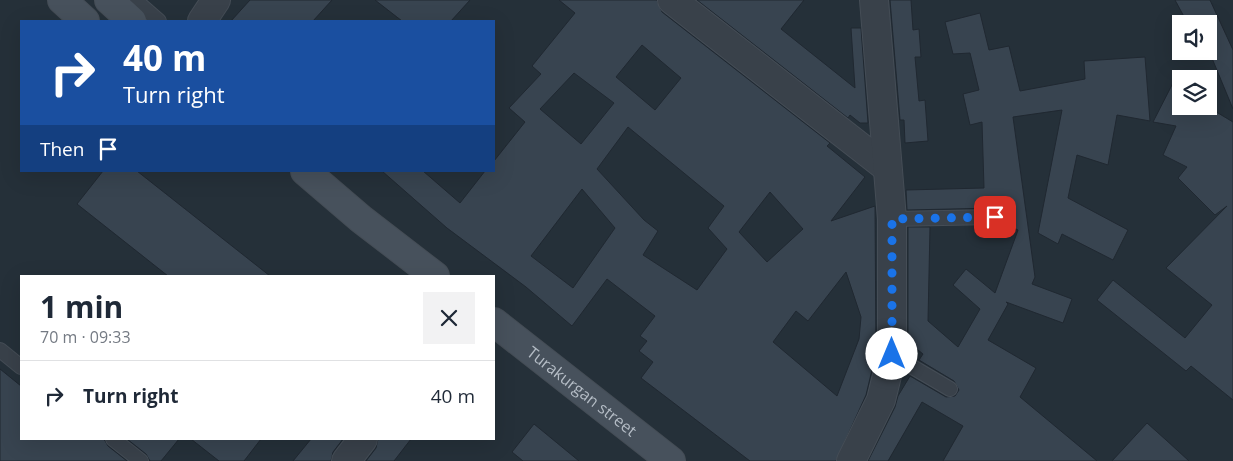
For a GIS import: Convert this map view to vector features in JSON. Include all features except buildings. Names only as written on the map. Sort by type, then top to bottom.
[{"type":"main road","points":[[62,0],[84,20]]},
{"type":"main road","points":[[109,0],[131,20]]},
{"type":"main road","points":[[290,172],[361,219]]},
{"type":"main road","points":[[306,172],[361,219],[435,275]]},
{"type":"main road","name":"Turakurgan street","points":[[495,323],[671,461]]},
{"type":"street","points":[[203,20],[216,0]]},
{"type":"street","points":[[672,0],[886,167]]},
{"type":"street","points":[[851,461],[881,400],[892,354],[892,219],[886,167],[874,0]]},
{"type":"street","points":[[346,461],[362,440]]},
{"type":"lane","points":[[135,0],[158,20]]},
{"type":"lane","points":[[892,219],[995,217]]},
{"type":"lane","points":[[0,350],[20,366]]},
{"type":"lane","points":[[892,354],[950,390]]},
{"type":"lane","points":[[114,440],[141,461]]},
{"type":"route","points":[[892,354],[892,219],[995,217]]}]
